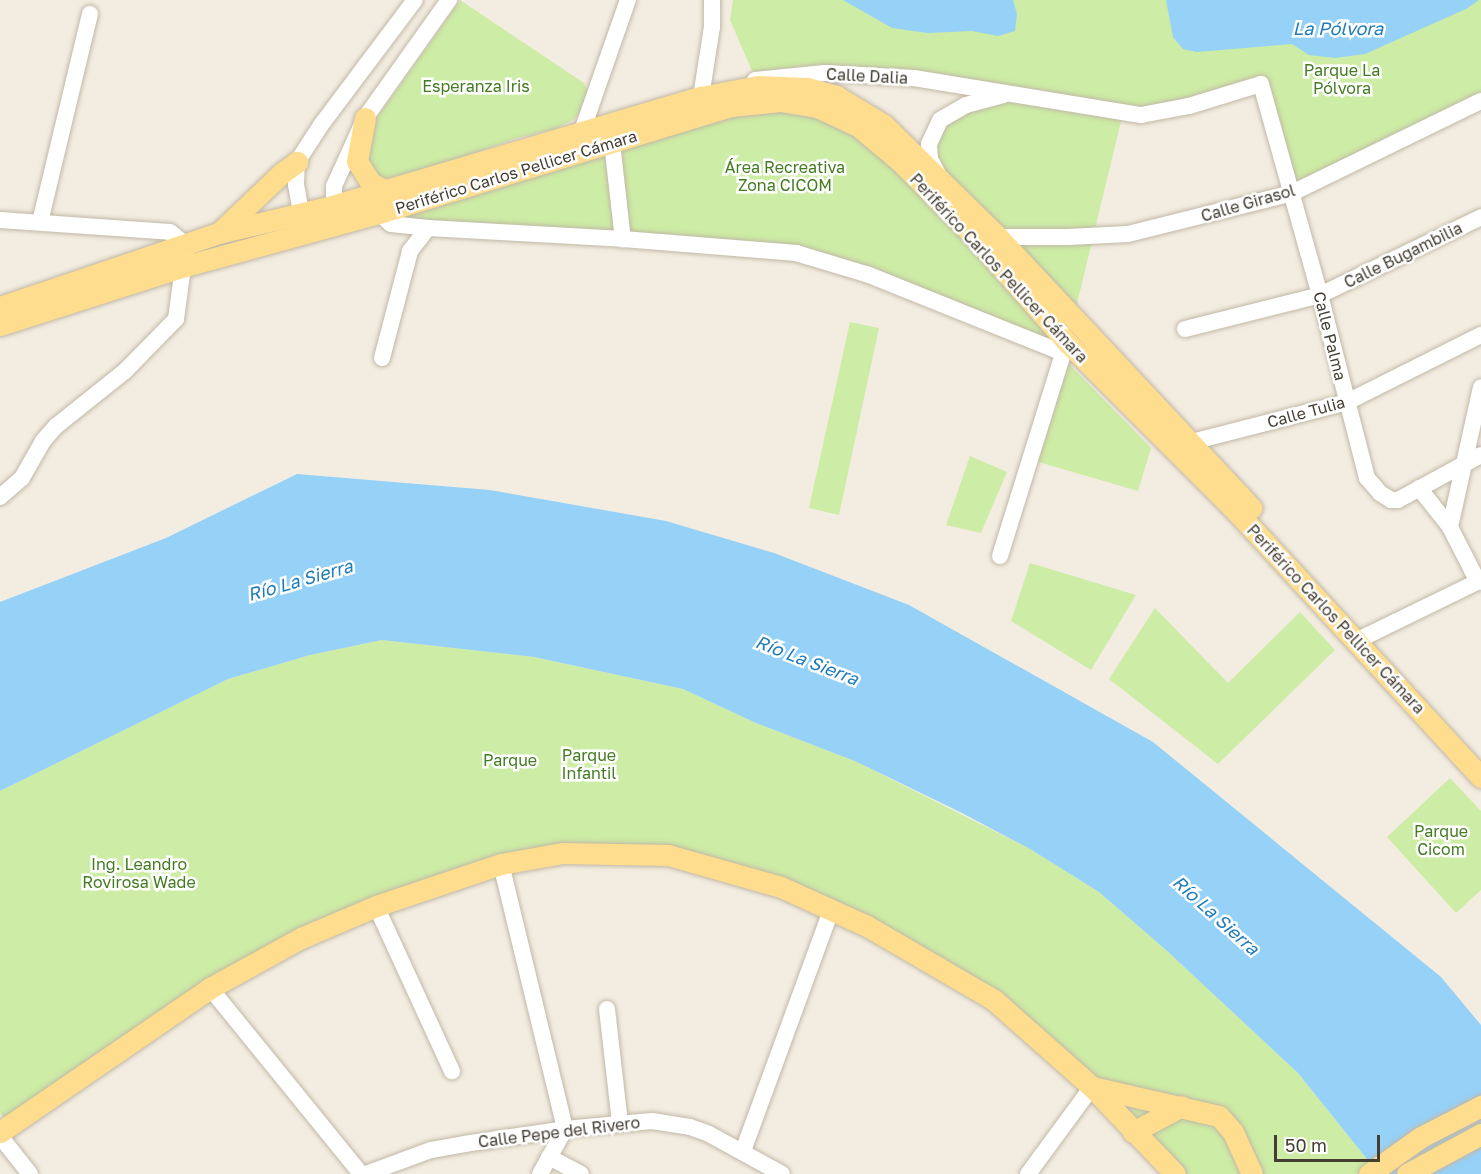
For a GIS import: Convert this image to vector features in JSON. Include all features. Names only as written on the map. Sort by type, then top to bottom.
[{"type":"main road","name":"Periférico Carlos Pellicer Cámara","points":[[334,216],[384,190],[723,92],[758,86],[791,86],[837,96],[884,125],[998,237],[1073,320],[1238,513],[1481,759]]},
{"type":"main road","name":"Periférico Carlos Pellicer Cámara","points":[[0,307],[218,233],[302,223],[334,216],[379,213],[723,108],[748,103],[800,102],[834,113],[858,126],[901,162],[973,235],[1065,348],[1180,445]]},
{"type":"main road","points":[[365,118],[357,161],[370,182],[384,190]]},
{"type":"main road","points":[[218,233],[282,173],[297,162]]},
{"type":"main road","name":"Periférico Carlos Pellicer Cámara","points":[[0,325],[185,266],[302,223]]},
{"type":"main road","name":"Periférico Carlos Pellicer Cámara","points":[[1362,638],[1481,777]]},
{"type":"main road","points":[[0,1134],[210,988],[301,938],[376,906],[501,864],[563,853],[668,855],[781,887],[867,926],[994,1000],[1092,1088],[1175,1174]]},
{"type":"main road","points":[[1092,1088],[1219,1116],[1227,1124],[1252,1174]]},
{"type":"main road","points":[[1133,1132],[1182,1106]]},
{"type":"main road","points":[[1369,1174],[1421,1137],[1481,1106]]},
{"type":"main road","points":[[1407,1174],[1481,1134]]},
{"type":"street","points":[[302,223],[295,175],[297,162],[321,125],[415,0]]},
{"type":"street","points":[[334,216],[334,186],[341,164],[365,118],[449,0]]},
{"type":"street","points":[[581,134],[628,0]]},
{"type":"street","points":[[701,98],[712,27],[712,0]]},
{"type":"street","points":[[40,222],[90,14]]},
{"type":"street","name":"Calle Dalia","points":[[723,92],[768,77],[825,73],[914,78],[1123,114],[1147,115],[1261,84]]},
{"type":"street","name":"Calle Palma","points":[[1261,84],[1320,295],[1362,467],[1372,486],[1394,501],[1481,455]]},
{"type":"street","name":"Calle Dalia","points":[[941,180],[930,159],[929,144],[931,134],[940,120],[975,101],[1013,94]]},
{"type":"street","name":"Calle Girasol","points":[[998,237],[1060,238],[1128,234],[1292,193],[1481,101]]},
{"type":"street","points":[[612,143],[623,239]]},
{"type":"street","points":[[379,213],[391,224],[428,228],[773,250],[827,261],[1065,348]]},
{"type":"street","name":"Calle Bugambilia","points":[[1185,329],[1320,295],[1481,217]]},
{"type":"street","points":[[0,220],[170,232],[186,245],[185,266],[176,319],[126,370],[56,426],[43,441],[22,478],[0,497]]},
{"type":"street","points":[[382,358],[410,251],[428,228]]},
{"type":"street","points":[[1000,556],[1073,320]]},
{"type":"street","name":"Calle Tulia","points":[[1180,445],[1347,402],[1481,335]]},
{"type":"street","points":[[1450,527],[1481,387]]},
{"type":"street","points":[[1362,638],[1480,581],[1450,527],[1419,489]]},
{"type":"street","points":[[501,864],[565,1129],[540,1174]]},
{"type":"street","points":[[376,906],[452,1071]]},
{"type":"street","points":[[743,1151],[831,910]]},
{"type":"street","points":[[210,988],[361,1174]]},
{"type":"street","points":[[607,1009],[620,1123]]},
{"type":"street","points":[[1028,1174],[1092,1088]]},
{"type":"street","name":"Calle Pepe del Rivero","points":[[366,1174],[431,1150],[565,1129],[662,1121],[690,1127],[743,1151],[782,1174]]},
{"type":"street","points":[[0,1134],[30,1174]]},
{"type":"street","points":[[549,1156],[581,1174]]},
{"type":"green space","name":"Esperanza Iris","points":[[460,0],[584,83],[588,92],[582,108],[575,119],[555,129],[517,138],[452,161],[379,181],[367,160],[370,133],[379,115]]},
{"type":"green space","name":"Parque La Pólvora","points":[[733,0],[1481,0],[1481,101],[1292,193],[1261,84],[1123,113],[1073,320],[934,168],[936,126],[1010,94],[914,78],[756,80],[730,20]]},
{"type":"green space","name":"Área Recreativa Zona CICOM","points":[[780,101],[885,148],[1063,353],[827,261],[428,228],[379,213]]},
{"type":"green space","points":[[850,322],[879,328],[839,515],[809,508]]},
{"type":"green space","points":[[1065,360],[1151,448],[1138,491],[1035,461]]},
{"type":"green space","points":[[970,456],[1007,472],[981,533],[946,525]]},
{"type":"green space","points":[[1030,563],[1136,595],[1091,670],[1011,621]]},
{"type":"green space","points":[[1155,608],[1228,683],[1300,612],[1335,650],[1218,764],[1109,679]]},
{"type":"green space","name":"Ing. Leandro Rovirosa Wade","points":[[382,640],[534,657],[683,689],[756,723],[857,762],[1030,849],[1099,892],[1166,950],[1298,1073],[1379,1174],[1175,1174],[994,1000],[831,910],[668,855],[563,853],[301,938],[10,1125],[0,1113],[0,791],[228,679],[310,655]]},
{"type":"green space","name":"Parque Cicom","points":[[1450,778],[1481,811],[1481,890],[1456,913],[1387,837]]},
{"type":"water","points":[[843,0],[1013,0],[1017,14],[1015,31],[998,36],[972,31],[928,33],[892,28]]},
{"type":"water","name":"La Pólvora","points":[[1166,0],[1479,0],[1466,9],[1365,54],[1335,58],[1309,55],[1292,44],[1197,52],[1183,49],[1173,37]]},
{"type":"water","name":"Río La Sierra","points":[[297,474],[490,490],[666,521],[774,553],[909,605],[1153,742],[1441,977],[1481,1025],[1481,1174],[1379,1174],[1298,1073],[1166,950],[1099,892],[1030,849],[960,812],[857,762],[756,723],[683,689],[534,657],[382,640],[310,655],[228,679],[0,791],[0,602],[166,538]]},
{"type":"park label","name":"Parque","points":[[510,760]]},
{"type":"park label","name":"Parque Infantil","points":[[589,764]]}]
